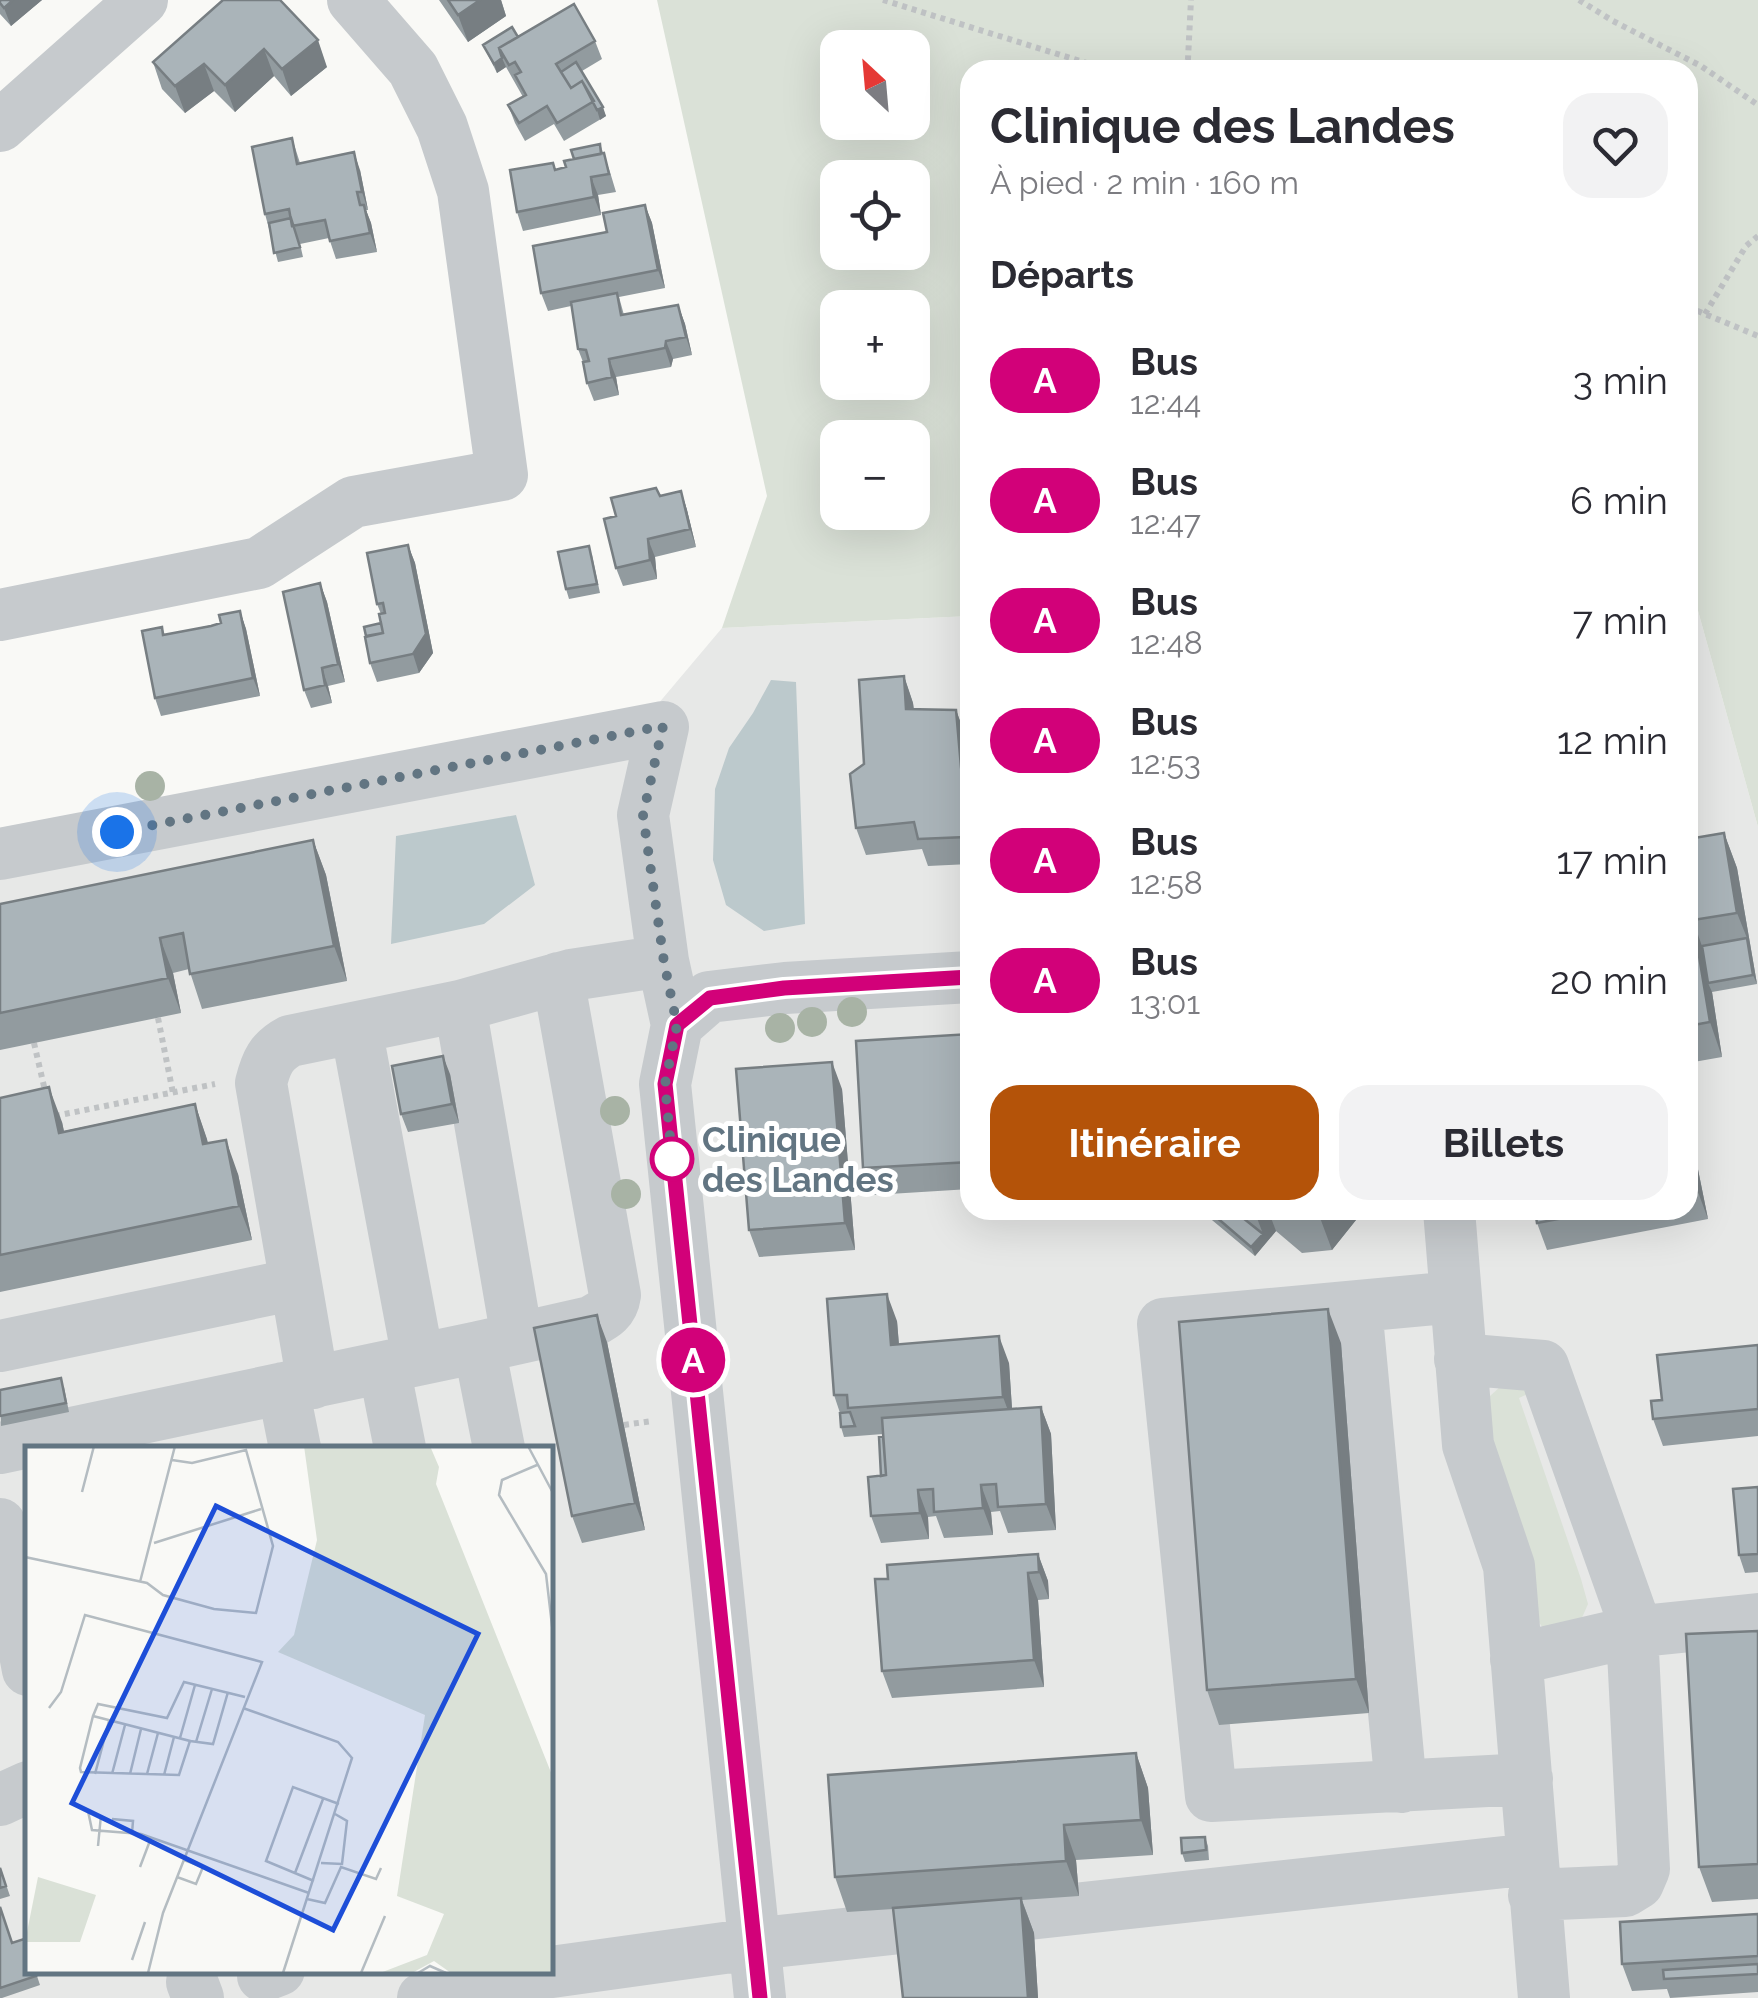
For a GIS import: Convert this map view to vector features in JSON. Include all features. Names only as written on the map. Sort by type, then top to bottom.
[{"type":"street","points":[[0,126],[142,0]]},
{"type":"street","points":[[0,615],[258,563],[353,502],[502,476],[463,191],[442,127],[414,69],[353,0]]},
{"type":"street","points":[[0,854],[663,726],[643,815],[677,1025],[665,1084],[760,1998]]},
{"type":"street","points":[[295,1446],[296,1284],[261,1084],[267,1061],[276,1048],[290,1041],[460,1006],[558,978],[664,962]]},
{"type":"street","points":[[0,1448],[187,1430],[298,1386],[591,1322],[608,1312],[616,1295],[558,978]]},
{"type":"street","points":[[677,1025],[710,998],[784,988],[960,978]]},
{"type":"street","points":[[460,1006],[498,1342],[499,1446]]},
{"type":"street","points":[[356,1028],[401,1363],[400,1446]]},
{"type":"street","points":[[1450,1220],[1468,1445],[1509,1566],[1544,1998]]},
{"type":"street","points":[[0,1346],[296,1284]]},
{"type":"street","points":[[1456,1298],[1164,1324],[1211,1796],[1528,1780]]},
{"type":"street","points":[[1356,1307],[1401,1786]]},
{"type":"street","points":[[423,1998],[458,1985],[524,1987],[753,1944],[1533,1878],[1625,1891],[1638,1883],[1644,1868],[1631,1614],[1543,1366],[1460,1359]]},
{"type":"street","points":[[0,1524],[25,1654]]},
{"type":"street","points":[[1516,1660],[1632,1632],[1758,1619]]},
{"type":"street","points":[[0,1800],[25,1788]]},
{"type":"street","points":[[395,1973],[406,1998]]},
{"type":"path","points":[[883,0],[1077,60]]},
{"type":"path","points":[[1188,60],[1191,0]]},
{"type":"path","points":[[1579,0],[1690,60]]},
{"type":"path","points":[[1698,64],[1758,105]]},
{"type":"path","points":[[1705,314],[1746,246],[1758,236]]},
{"type":"path","points":[[1698,311],[1758,336]]},
{"type":"path","points":[[158,1018],[173,1093]]},
{"type":"path","points":[[34,1043],[46,1098]]},
{"type":"path","points":[[51,1117],[224,1082]]},
{"type":"shaded area","points":[[657,0],[1758,0],[1758,827],[1698,611],[1698,60],[960,60],[960,616],[722,628],[767,496]]},
{"type":"shaded area","points":[[1698,611],[1758,827],[1758,1998],[0,1998],[0,828],[658,704],[722,628],[960,616],[960,1220],[1698,1220]]},
{"type":"shaded area","points":[[771,680],[796,682],[805,924],[764,931],[726,905],[713,860],[715,789],[729,748]]},
{"type":"shaded area","points":[[516,815],[535,885],[484,924],[391,944],[396,836]]},
{"type":"shaded area","points":[[1502,1385],[1536,1390],[1519,1398],[1588,1604],[1581,1620],[1543,1628],[1533,1614],[1492,1445],[1489,1397]]},
{"type":"building","points":[[223,0],[280,0],[318,40],[282,69],[264,49],[225,85],[204,64],[175,86],[153,62]]},
{"type":"building","points":[[448,0],[480,0],[458,15]]},
{"type":"building","points":[[574,4],[595,41],[556,64],[571,88],[582,81],[594,101],[557,123],[547,106],[519,123],[508,105],[526,95],[515,75],[521,72],[515,62],[509,65],[499,48]]},
{"type":"building","points":[[512,27],[518,37],[499,48],[502,58],[494,64],[483,45]]},
{"type":"building","points":[[576,62],[603,107],[597,110],[582,81],[571,88],[561,72]]},
{"type":"building","points":[[292,138],[297,164],[354,152],[362,192],[357,192],[370,233],[330,241],[325,220],[292,226],[289,209],[265,214],[252,147]]},
{"type":"building","points":[[600,144],[601,154],[574,159],[571,150]]},
{"type":"building","points":[[604,153],[609,174],[591,177],[594,197],[517,212],[510,170],[553,163],[555,170],[566,167],[564,161]]},
{"type":"building","points":[[645,205],[658,270],[541,293],[533,246],[607,232],[603,213]]},
{"type":"building","points":[[291,218],[300,247],[274,253],[269,223]]},
{"type":"building","points":[[617,293],[621,315],[678,305],[686,337],[666,341],[665,348],[609,359],[612,377],[587,383],[583,362],[589,361],[586,350],[578,349],[571,302]]},
{"type":"building","points":[[656,488],[660,496],[681,491],[690,529],[648,539],[650,560],[616,568],[604,519],[616,516],[611,498]]},
{"type":"building","points":[[408,545],[426,634],[413,654],[370,663],[365,637],[383,633],[379,614],[385,613],[383,603],[377,604],[367,553]]},
{"type":"building","points":[[589,546],[597,584],[566,589],[558,552]]},
{"type":"building","points":[[320,583],[338,664],[322,668],[325,685],[304,690],[283,592]]},
{"type":"building","points":[[240,611],[253,678],[155,698],[142,631],[162,627],[163,635],[211,626],[221,623],[219,615]]},
{"type":"building","points":[[381,623],[383,633],[366,636],[364,627]]},
{"type":"building","points":[[904,676],[906,709],[956,710],[960,837],[918,839],[914,822],[856,828],[850,774],[864,764],[859,680]]},
{"type":"building","points":[[1724,833],[1737,913],[1698,919],[1698,837]]},
{"type":"building","points":[[313,840],[334,946],[190,974],[183,933],[160,938],[168,978],[0,1013],[0,904]]},
{"type":"building","points":[[1747,938],[1753,975],[1708,983],[1702,946]]},
{"type":"building","points":[[1698,950],[1710,1022],[1698,1024]]},
{"type":"building","points":[[960,1035],[960,1163],[863,1168],[856,1041]]},
{"type":"building","points":[[443,1056],[452,1104],[401,1114],[392,1066]]},
{"type":"building","points":[[832,1062],[845,1223],[749,1230],[736,1069]]},
{"type":"building","points":[[49,1087],[59,1133],[195,1104],[203,1144],[226,1140],[239,1206],[0,1255],[0,1098]]},
{"type":"building","points":[[1220,1220],[1246,1220],[1263,1234],[1251,1247]]},
{"type":"building","points":[[887,1294],[891,1345],[999,1336],[1003,1397],[848,1408],[847,1395],[834,1395],[827,1299]]},
{"type":"building","points":[[1328,1309],[1356,1679],[1207,1690],[1179,1322]]},
{"type":"building","points":[[597,1315],[635,1503],[572,1516],[534,1328]]},
{"type":"building","points":[[1758,1345],[1758,1409],[1653,1419],[1651,1401],[1662,1400],[1657,1355]]},
{"type":"building","points":[[61,1378],[66,1403],[0,1416],[0,1390]]},
{"type":"building","points":[[1041,1407],[1046,1504],[998,1507],[996,1484],[981,1485],[983,1508],[934,1512],[933,1489],[918,1490],[920,1513],[871,1516],[868,1477],[886,1475],[882,1418]]},
{"type":"building","points":[[850,1412],[855,1426],[841,1427],[840,1413]]},
{"type":"building","points":[[883,1436],[886,1475],[881,1476],[879,1437]]},
{"type":"building","points":[[1758,1487],[1758,1554],[1739,1555],[1733,1489]]},
{"type":"building","points":[[1038,1554],[1039,1572],[1028,1573],[1034,1660],[882,1671],[875,1579],[888,1579],[887,1565]]},
{"type":"building","points":[[1758,1631],[1758,1864],[1699,1867],[1686,1634]]},
{"type":"building","points":[[1136,1753],[1141,1820],[1064,1825],[1066,1861],[835,1877],[828,1775]]},
{"type":"building","points":[[1205,1837],[1206,1850],[1182,1853],[1181,1838]]},
{"type":"building","points":[[1021,1898],[1028,1998],[903,1998],[893,1908]]},
{"type":"building","points":[[0,1907],[12,1943],[24,1939],[25,1973],[36,1976],[0,1988]]},
{"type":"building","points":[[1758,1914],[1758,1956],[1622,1964],[1620,1922]]},
{"type":"building","points":[[1758,1964],[1758,1974],[1664,1979],[1663,1970]]},
{"type":"bus line","name":"A","points":[[760,1998],[665,1084],[677,1025],[710,998],[784,988],[960,978]]},
{"type":"place","name":"Clinique des Landes","points":[[672,1159]]},
{"type":"route","points":[[117,832],[663,726],[643,815],[677,1025],[665,1084],[672,1159]]}]
